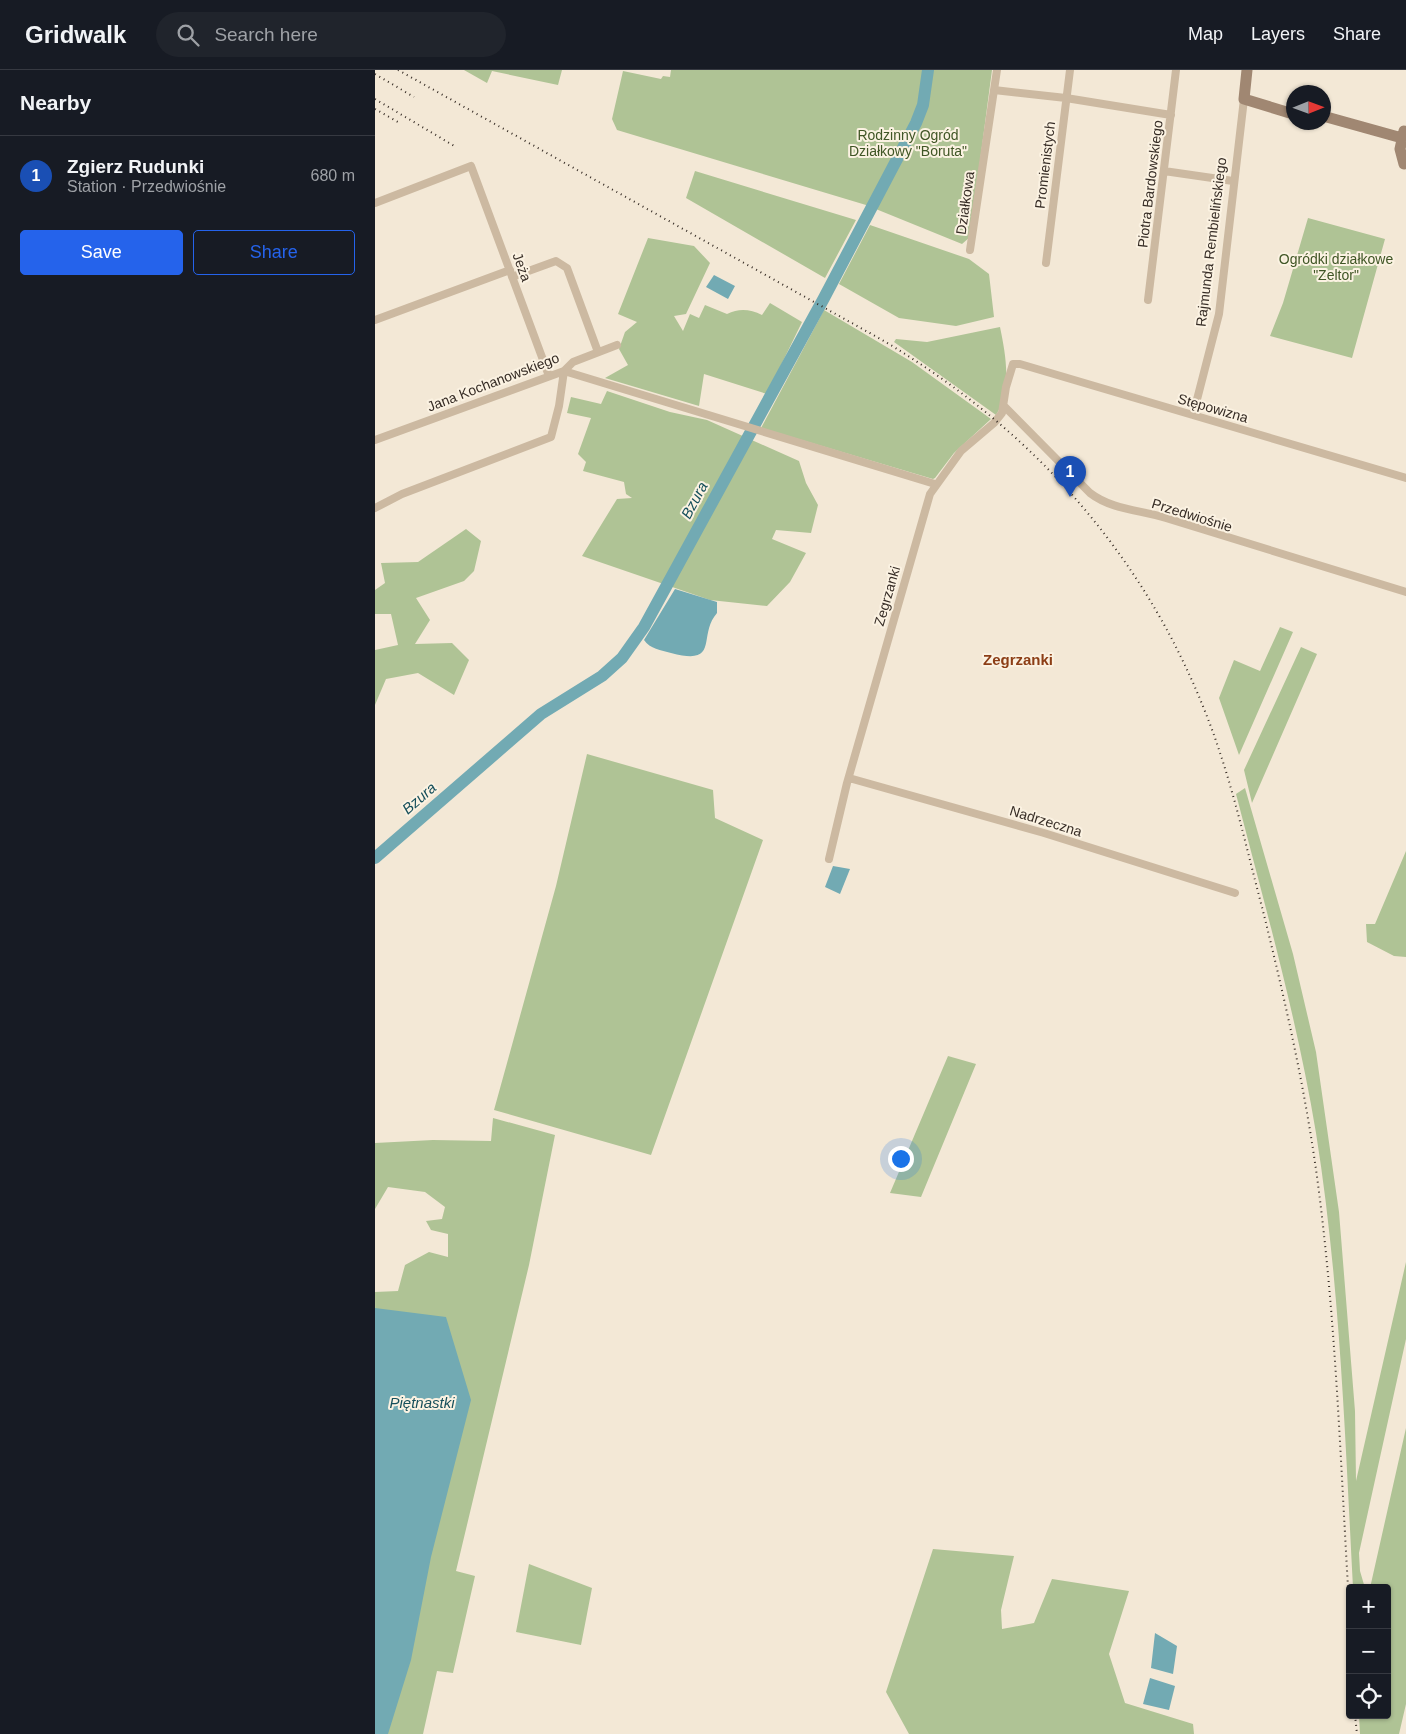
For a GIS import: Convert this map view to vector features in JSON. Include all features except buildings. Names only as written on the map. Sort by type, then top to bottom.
[{"type":"street","name":"Działkowa","points":[[971,250],[997,70]]},
{"type":"street","name":"Promienistych","points":[[1046,263],[1070,70]]},
{"type":"street","name":"Piotra Bardowskiego","points":[[1148,300],[1176,70]]},
{"type":"street","name":"Rajmunda Rembielińskiego","points":[[1193,415],[1219,314],[1247,70]]},
{"type":"street","points":[[994,90],[1066,98],[1171,115]]},
{"type":"street","points":[[1244,96],[1286,105]]},
{"type":"street","points":[[1244,96],[1286,111]]},
{"type":"street","points":[[1331,118],[1403,135]]},
{"type":"street","points":[[1331,123],[1403,135]]},
{"type":"street","points":[[1403,135],[1405,165]]},
{"type":"street","name":"Jeża","points":[[375,203],[471,166],[549,376]]},
{"type":"street","points":[[1164,171],[1233,181]]},
{"type":"street","points":[[375,320],[511,273],[556,261],[567,268],[598,352]]},
{"type":"street","name":"Jana Kochanowskiego","points":[[375,440],[564,371],[573,362],[617,345]]},
{"type":"street","name":"Stępowizna","points":[[1013,364],[1406,478]]},
{"type":"street","name":"Zegrzanki","points":[[829,859],[849,778],[914,547],[935,484],[961,451],[997,420],[1004,406],[1006,387],[1013,364]]},
{"type":"street","points":[[375,508],[403,494],[551,437],[559,406],[564,371],[935,484]]},
{"type":"street","name":"Przedwiośnie","points":[[1004,406],[1030,430],[1084,487],[1103,501],[1163,517],[1406,592]]},
{"type":"street","name":"Nadrzeczna","points":[[849,778],[1044,833],[1235,893]]},
{"type":"green space","points":[[464,70],[562,70],[558,85],[492,71],[487,83]]},
{"type":"green space","name":"Rodzinny Ogród Działkowy \"Boruta\"","points":[[671,70],[992,70],[970,237],[962,244],[866,205],[617,130],[612,119],[623,71],[661,79],[663,76],[670,77]]},
{"type":"green space","points":[[695,171],[856,220],[825,278],[686,198]]},
{"type":"green space","name":"Ogródki działkowe \"Zeltor\"","points":[[1308,218],[1385,239],[1352,358],[1270,336],[1283,303]]},
{"type":"green space","points":[[870,225],[969,259],[989,274],[994,317],[956,326],[899,318],[839,284]]},
{"type":"green space","points":[[648,238],[694,246],[710,263],[686,314],[674,316],[683,331],[690,314],[699,318],[705,305],[727,314],[744,310],[762,315],[770,303],[802,322],[767,394],[704,374],[699,406],[605,378],[628,365],[619,349],[625,332],[637,322],[618,314]]},
{"type":"green space","points":[[824,310],[912,362],[991,419],[954,453],[935,478],[933,479],[761,428]]},
{"type":"green space","points":[[1000,327],[1006,361],[1006,383],[1001,405],[996,415],[894,342],[896,339],[927,342]]},
{"type":"green space","points":[[607,391],[670,412],[707,420],[799,461],[806,483],[818,505],[811,533],[776,530],[772,539],[806,553],[790,582],[767,606],[710,600],[582,556],[617,499],[632,498],[626,494],[624,482],[583,471],[586,462],[578,454],[591,418],[567,413],[571,397],[601,404]]},
{"type":"green space","points":[[466,529],[481,541],[474,571],[464,581],[416,598],[430,620],[415,644],[452,643],[469,660],[454,695],[418,673],[386,679],[375,705],[375,650],[398,645],[391,614],[375,614],[375,590],[385,583],[381,563],[418,562]]},
{"type":"green space","points":[[1280,627],[1293,632],[1239,755],[1219,698],[1234,660],[1260,671]]},
{"type":"green space","points":[[1301,647],[1317,654],[1252,803],[1244,770]]},
{"type":"green space","points":[[587,754],[713,790],[715,818],[763,840],[651,1155],[494,1110],[556,886]]},
{"type":"green space","points":[[1245,788],[1293,954],[1316,1052],[1339,1212],[1355,1411],[1356,1481],[1406,1262],[1406,1339],[1359,1553],[1360,1571],[1364,1584],[1353,1584],[1341,1360],[1331,1246],[1316,1133],[1300,1047],[1236,794]]},
{"type":"green space","points":[[1406,851],[1406,957],[1394,956],[1367,942],[1366,924],[1375,924]]},
{"type":"green space","points":[[948,1056],[976,1064],[921,1197],[890,1193]]},
{"type":"green space","points":[[493,1118],[555,1135],[529,1265],[456,1571],[475,1576],[453,1673],[437,1671],[423,1734],[378,1734],[375,1292],[398,1291],[405,1265],[429,1252],[448,1257],[448,1234],[431,1230],[426,1221],[442,1219],[445,1207],[425,1192],[388,1187],[375,1209],[375,1143],[433,1140],[491,1141]]},
{"type":"green space","points":[[1406,1428],[1406,1704],[1399,1734],[1360,1734],[1359,1719],[1391,1719],[1391,1584],[1371,1584]]},
{"type":"green space","points":[[933,1549],[1014,1556],[1001,1610],[1002,1629],[1034,1623],[1052,1579],[1129,1591],[1109,1654],[1125,1703],[1193,1724],[1194,1734],[909,1734],[886,1692]]},
{"type":"green space","points":[[529,1564],[592,1588],[581,1645],[516,1632]]},
{"type":"water","points":[[714,275],[735,286],[728,299],[706,287]]},
{"type":"water","points":[[675,589],[717,602],[717,613],[711,622],[705,646],[702,652],[696,655],[687,656],[660,650],[649,645],[644,640]]},
{"type":"water","points":[[833,866],[850,869],[840,894],[825,887]]},
{"type":"water","name":"Piętnastki","points":[[375,1308],[446,1317],[471,1400],[431,1557],[411,1660],[388,1734],[375,1734]]},
{"type":"water","points":[[1155,1633],[1177,1646],[1173,1674],[1151,1668]]},
{"type":"water","points":[[1150,1678],[1175,1686],[1169,1710],[1143,1704]]},
{"type":"waterway","name":"Bzura","points":[[375,858],[541,714],[602,676],[622,658],[644,627],[824,298],[916,123],[923,105],[928,70]]},
{"type":"railway","points":[[398,70],[884,341],[938,376],[989,415],[1035,456],[1078,502],[1117,551],[1152,603],[1182,659],[1217,742],[1238,814],[1272,946],[1302,1086],[1319,1192],[1330,1299],[1348,1584]]},
{"type":"railway","points":[[375,74],[414,97]]},
{"type":"railway","points":[[375,99],[456,147]]},
{"type":"railway","points":[[375,109],[398,122]]},
{"type":"railway","points":[[1355,1719],[1357,1734]]},
{"type":"place","name":"Zgierz Rudunki","points":[[1070,497]]},
{"type":"district","name":"Zegrzanki","points":[[1018,659]]}]
